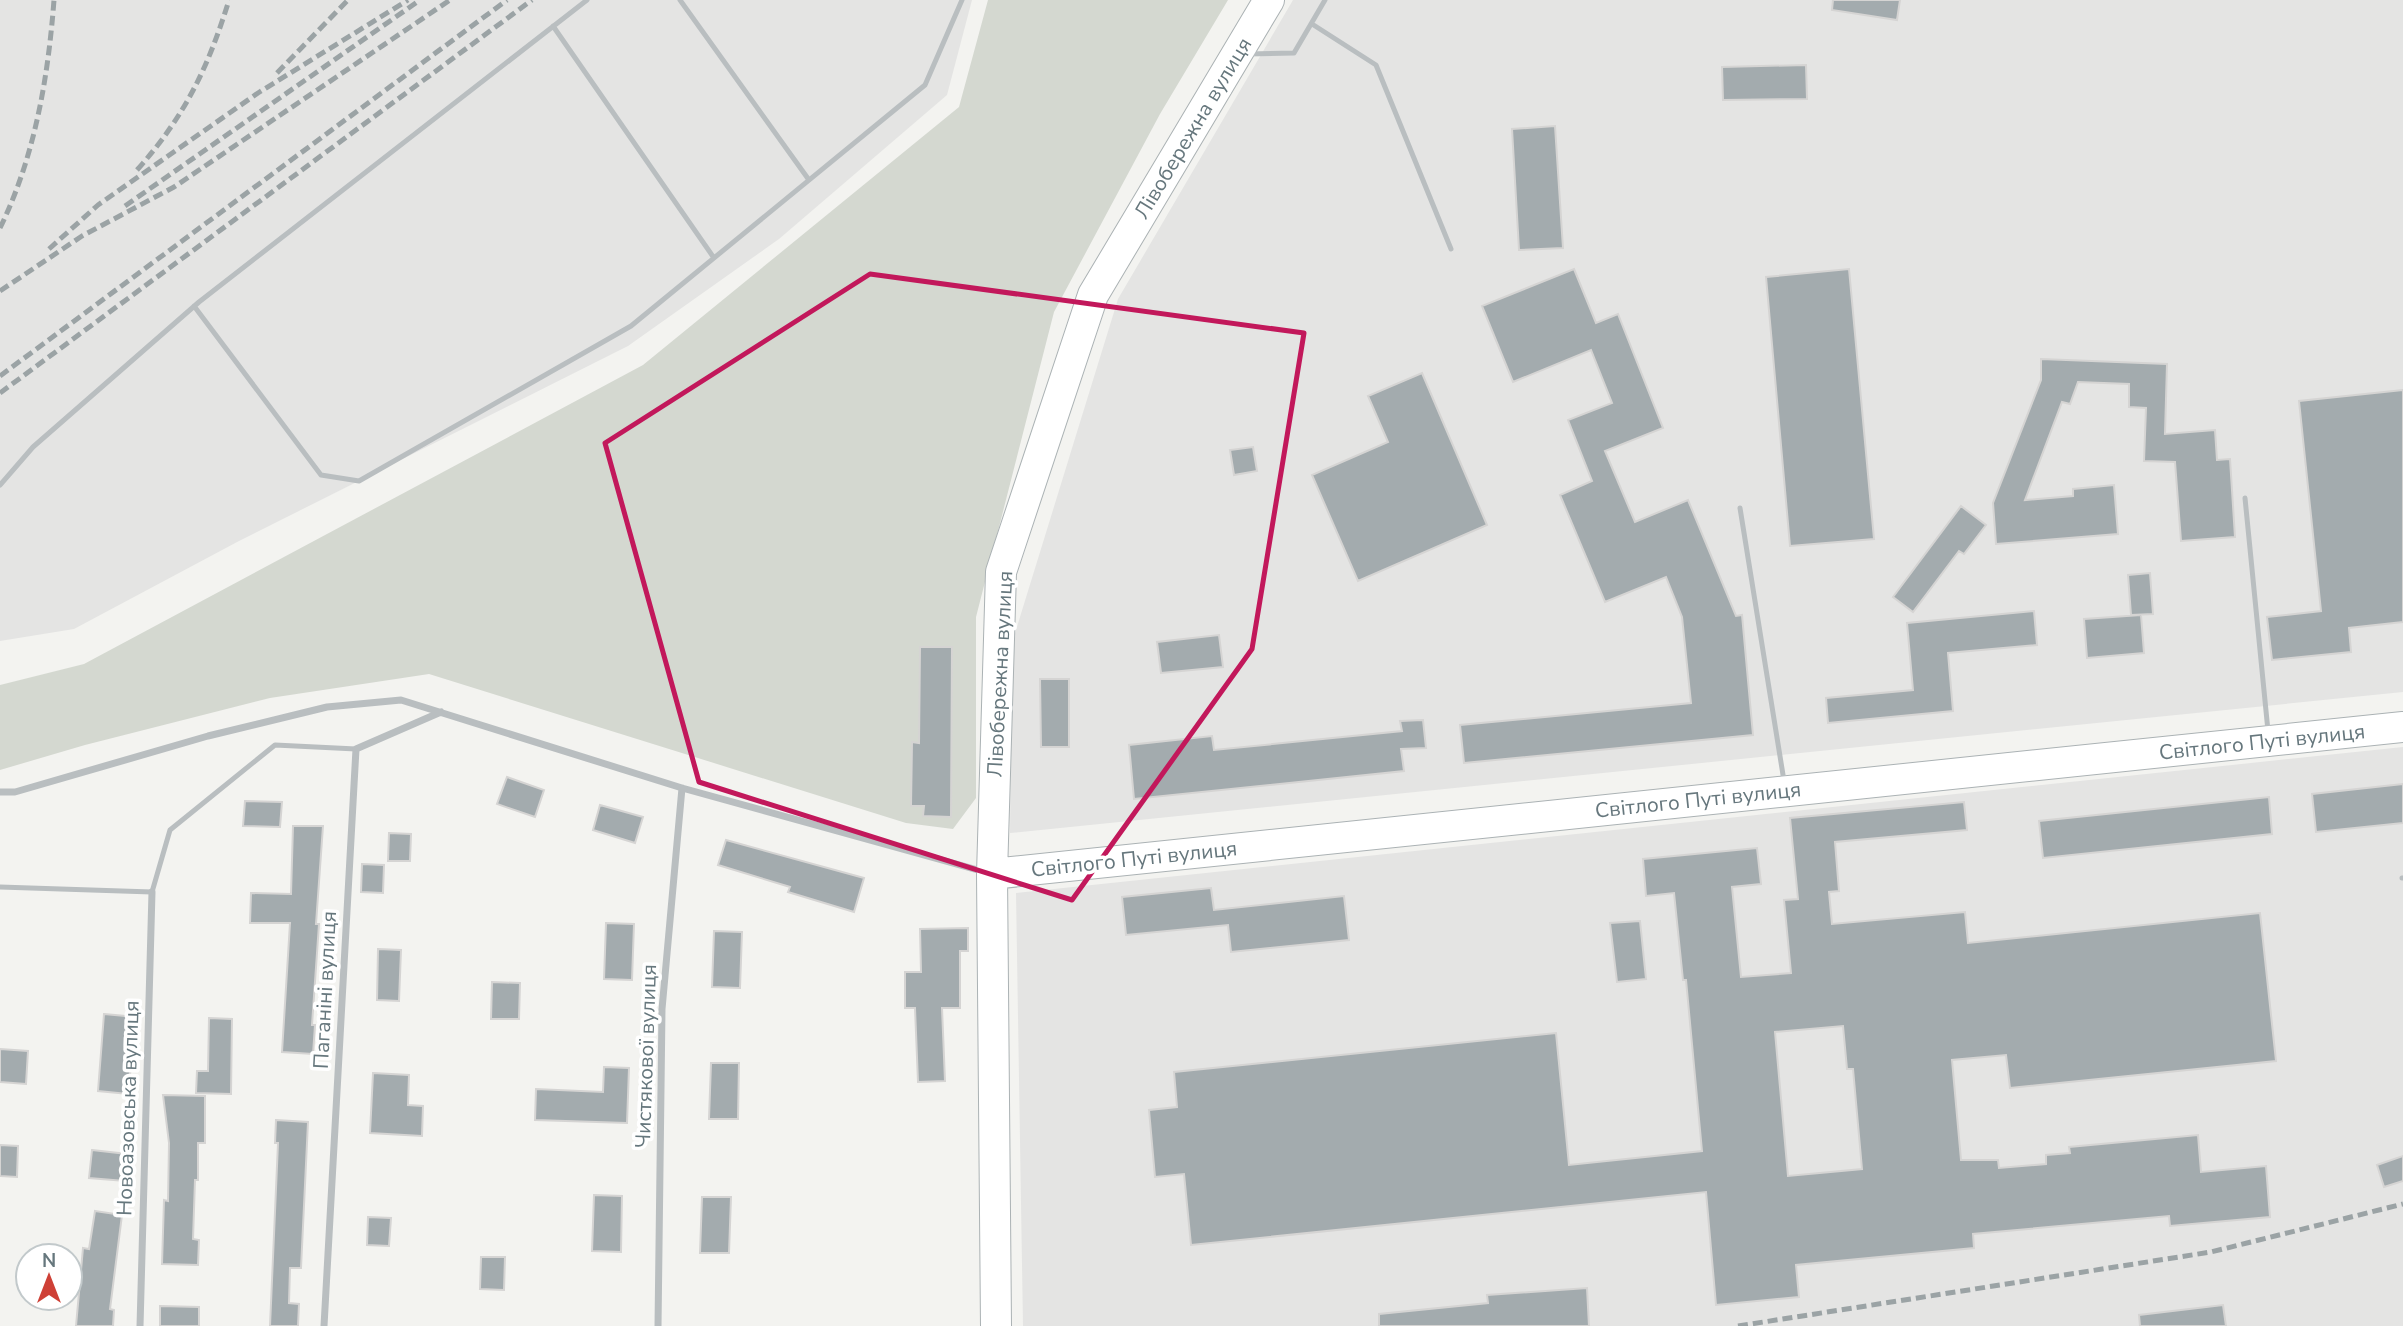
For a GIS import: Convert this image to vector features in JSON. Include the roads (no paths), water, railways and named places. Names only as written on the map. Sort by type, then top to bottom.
[{"type":"main road","name":"Лівобережна вулиця","points":[[996,1326],[992,874],[1001,572],[1093,295],[1269,0]]},
{"type":"main road","name":"Світлого Путі вулиця","points":[[992,874],[2403,727]]},
{"type":"street","points":[[0,792],[15,792],[208,736],[327,707],[401,700],[682,788],[992,874]]},
{"type":"street","points":[[356,749],[441,712]]},
{"type":"street","name":"Паганіні вулиця","points":[[324,1326],[356,749]]},
{"type":"street","name":"Чистякової вулиця","points":[[658,1326],[662,1009],[682,788]]},
{"type":"street","name":"Новоазовська вулиця","points":[[140,1326],[152,892]]},
{"type":"lane","points":[[0,485],[33,447],[194,306],[587,0]]},
{"type":"lane","points":[[680,0],[810,180]]},
{"type":"lane","points":[[194,306],[321,475],[359,481],[631,326],[925,85],[962,0]]},
{"type":"lane","points":[[1236,54],[1294,53],[1325,0]]},
{"type":"lane","points":[[1312,24],[1376,65],[1451,249]]},
{"type":"lane","points":[[553,26],[714,258]]},
{"type":"lane","points":[[2245,498],[2269,741]]},
{"type":"lane","points":[[1740,508],[1785,791]]},
{"type":"lane","points":[[0,887],[152,892],[170,830],[275,745],[356,749]]},
{"type":"railway","points":[[0,228],[22,173],[38,116],[54,0]]},
{"type":"railway","points":[[137,170],[169,130],[193,90],[213,48],[229,0]]},
{"type":"railway","points":[[277,73],[348,0]]},
{"type":"railway","points":[[49,249],[98,205],[258,93],[408,0]]},
{"type":"railway","points":[[125,206],[420,0]]},
{"type":"railway","points":[[0,291],[82,236],[174,187],[450,0]]},
{"type":"railway","points":[[0,376],[507,0]]},
{"type":"railway","points":[[0,393],[532,0]]},
{"type":"railway","points":[[1738,1326],[2211,1252],[2403,1204]]}]
